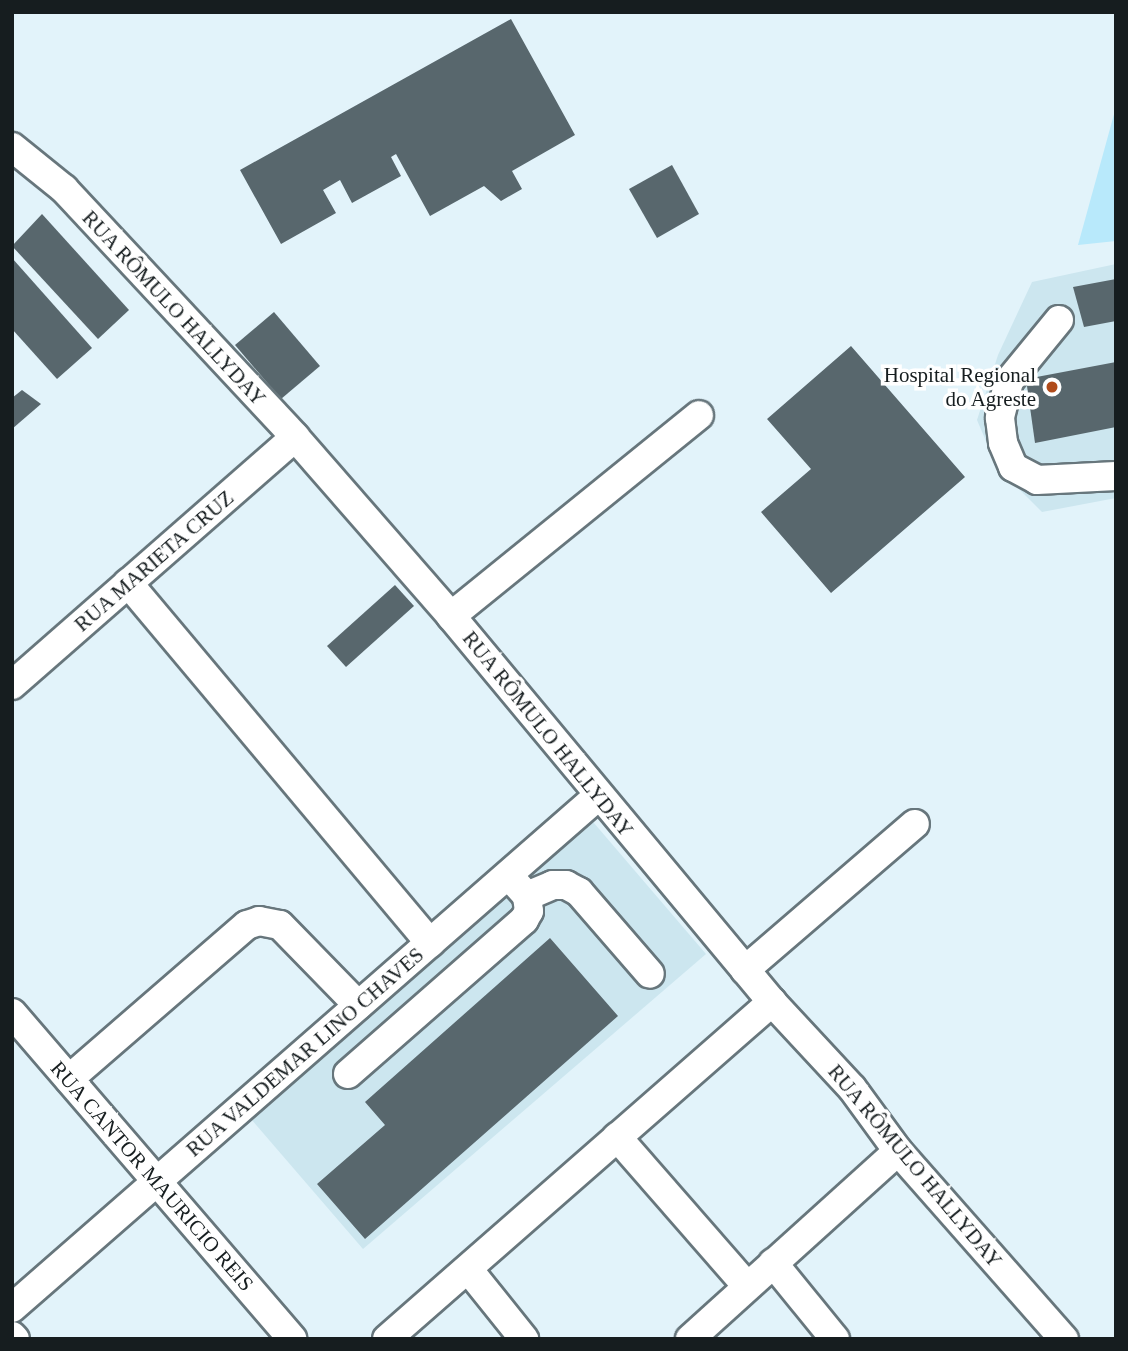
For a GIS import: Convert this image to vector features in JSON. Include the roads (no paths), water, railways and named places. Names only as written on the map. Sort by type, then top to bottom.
[{"type":"street","name":"RUA RÔMULO HALLYDAY","points":[[12,148],[64,190],[295,437],[451,616],[772,1002],[852,1088],[898,1151],[1064,1339]]},
{"type":"street","points":[[1059,320],[1009,381],[1000,418],[1003,443],[1013,467],[1037,480],[1116,476]]},
{"type":"street","points":[[451,616],[699,415]]},
{"type":"street","name":"RUA MARIETA CRUZ","points":[[12,685],[295,437]]},
{"type":"street","points":[[128,583],[430,943]]},
{"type":"street","name":"RUA VALDEMAR LINO CHAVES","points":[[12,1308],[598,796]]},
{"type":"street","points":[[745,970],[915,824]]},
{"type":"street","points":[[348,1074],[524,920],[530,911],[527,896],[508,875]]},
{"type":"street","points":[[527,896],[553,885],[566,885],[579,892],[650,974]]},
{"type":"street","points":[[69,1079],[247,925],[259,921],[280,925],[358,1005]]},
{"type":"street","points":[[387,1339],[772,1002]]},
{"type":"street","name":"RUA CANTOR MAURICIO REIS","points":[[12,1013],[292,1339]]},
{"type":"street","points":[[617,1137],[747,1286]]},
{"type":"street","points":[[703,1334],[747,1286],[898,1151]]},
{"type":"street","points":[[773,1263],[835,1339]]},
{"type":"street","points":[[468,1269],[524,1339]]},
{"type":"place","name":"Hospital Regional do Agreste","points":[[1052,387]]}]
